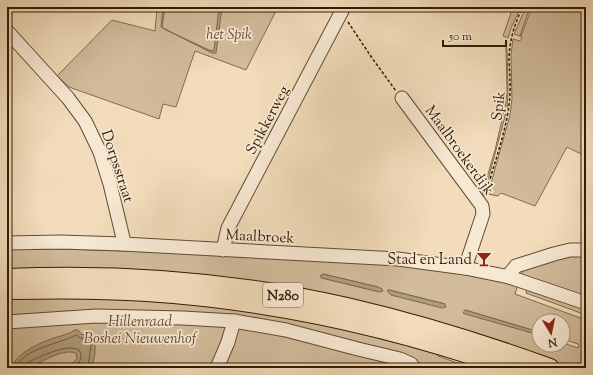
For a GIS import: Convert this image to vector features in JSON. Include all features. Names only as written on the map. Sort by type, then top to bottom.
[{"type":"highway","name":"N280","points":[[7,278],[61,276],[152,279],[273,293],[347,307],[392,318],[486,346],[550,368]]},
{"type":"highway","name":"N280","points":[[7,290],[112,290],[193,296],[299,310],[383,329],[510,368]]},
{"type":"street","name":"Spikkerweg","points":[[224,250],[228,228],[343,10]]},
{"type":"street","name":"Dorpsstraat","points":[[7,31],[68,98],[85,121],[100,152],[110,184],[123,238],[123,244]]},
{"type":"street","name":"Maalbroekerdijk","points":[[402,98],[482,206],[483,214],[465,268]]},
{"type":"street","name":"Maalbroek","points":[[7,243],[60,242],[123,244],[398,259],[465,268],[509,277],[586,303]]},
{"type":"street","points":[[509,277],[516,266],[570,250],[586,250]]},
{"type":"street","points":[[7,322],[96,316],[234,321],[286,330],[400,359],[411,364],[414,368]]},
{"type":"street","points":[[217,368],[228,342],[234,321]]},
{"type":"path","name":"Spik","points":[[482,206],[507,122],[510,102],[511,81],[509,61],[512,40],[516,22],[524,7]]},
{"type":"path","points":[[343,10],[372,58],[402,98]]},
{"type":"green space","name":"het Spik","points":[[157,7],[278,7],[246,70],[195,51],[176,107],[163,104],[159,119],[69,87],[57,76],[112,20],[155,31]]},
{"type":"green space","points":[[513,7],[521,7],[508,38],[503,36]]},
{"type":"green space","points":[[526,7],[530,7],[520,36],[532,7],[586,7],[586,153],[581,154],[567,147],[535,206],[501,193],[498,196],[488,194],[510,115],[512,99],[511,55],[513,39],[520,41],[522,37],[514,34]]},
{"type":"green space","points":[[506,47],[508,88],[507,109],[483,199],[481,198],[495,150],[505,107],[507,92]]},
{"type":"green space","points":[[7,249],[63,249],[212,254],[405,264],[518,285],[515,294],[567,313],[531,313],[531,330],[465,310],[531,332],[531,353],[571,353],[571,346],[579,347],[578,344],[571,342],[571,315],[586,320],[586,347],[585,346],[583,349],[586,351],[586,368],[569,368],[441,325],[7,273]],"holes":[[[323,274],[378,287],[368,289],[321,278]],[[388,290],[445,304],[391,295]]]},
{"type":"green space","points":[[586,255],[586,298],[523,275],[521,270],[561,258]]},
{"type":"green space","points":[[527,287],[586,306],[586,315],[526,293]]},
{"type":"green space","name":"Hillenraad Boshei Nieuwenhof","points":[[45,295],[316,300],[436,353],[438,356],[471,368],[7,368],[7,298]]},
{"type":"water","points":[[163,7],[165,7],[163,28],[161,27]]},
{"type":"water","points":[[219,7],[222,7],[216,53],[212,53],[175,34],[214,51]]},
{"type":"water","points":[[323,274],[378,287],[383,291],[379,292],[322,278],[320,276]]},
{"type":"water","points":[[389,290],[445,304],[446,307],[442,308],[391,295],[387,291]]},
{"type":"water","points":[[465,310],[531,330],[531,333],[465,314],[463,313]]},
{"type":"water","points":[[78,330],[81,334],[85,335],[91,334],[95,343],[92,368],[67,368],[77,359],[76,353],[70,352],[57,354],[26,368],[10,368],[18,357],[29,349]]},
{"type":"place","name":"Stad en Land","points":[[484,259]]}]
